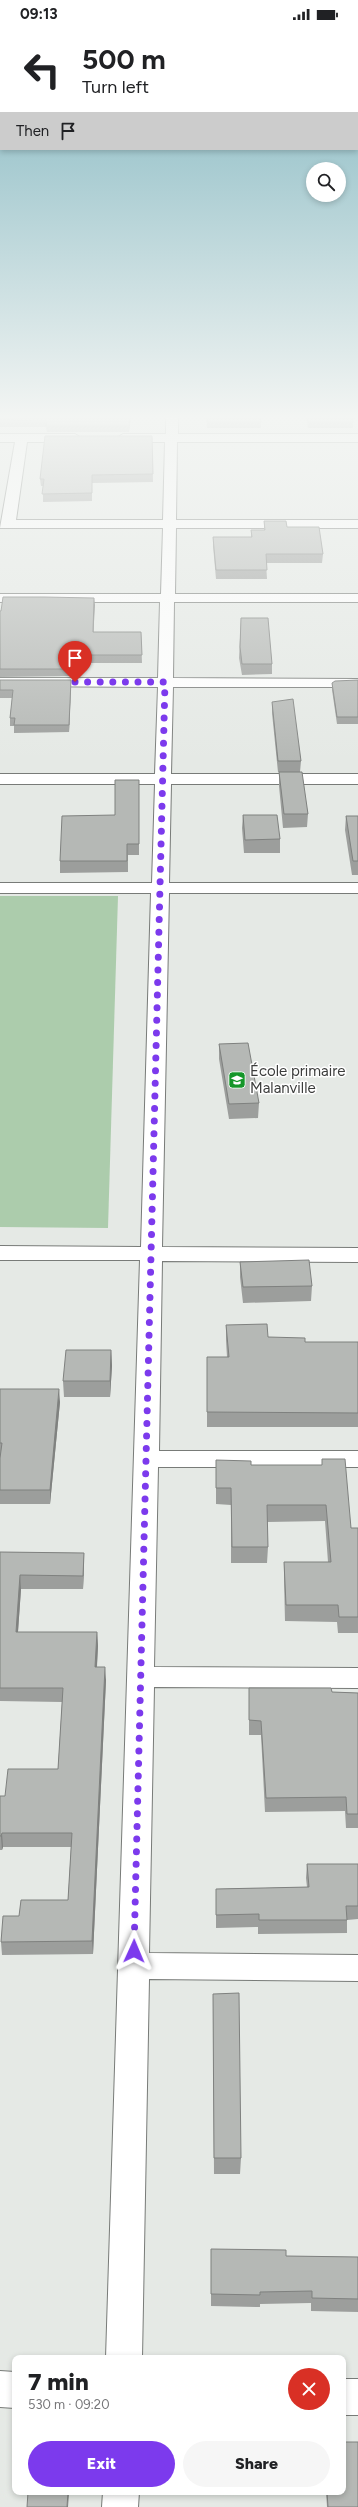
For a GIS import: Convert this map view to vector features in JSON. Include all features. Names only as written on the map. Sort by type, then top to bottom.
[{"type":"street","points":[[124,2355],[169,531]]},
{"type":"street","points":[[0,598],[358,598]]},
{"type":"street","points":[[0,682],[358,683]]},
{"type":"street","points":[[0,779],[358,779]]},
{"type":"street","points":[[0,888],[358,888]]},
{"type":"street","points":[[0,1253],[358,1255]]},
{"type":"street","points":[[146,1459],[358,1459]]},
{"type":"street","points":[[140,1677],[358,1678]]},
{"type":"street","points":[[133,1966],[358,1968]]},
{"type":"street","points":[[0,2389],[12,2390]]},
{"type":"street","points":[[346,2397],[358,2397]]},
{"type":"street","points":[[120,2507],[121,2495]]},
{"type":"green space","points":[[0,896],[118,896],[108,1228],[0,1227]]},
{"type":"building","points":[[251,531],[320,531],[323,554],[266,554],[267,570],[216,570],[213,537],[252,537]]},
{"type":"building","points":[[3,597],[94,598],[93,632],[141,632],[142,655],[77,655],[76,661],[72,661],[72,669],[0,669],[0,611]]},
{"type":"building","points":[[241,618],[268,618],[272,664],[242,664],[240,647]]},
{"type":"building","points":[[0,680],[71,680],[69,725],[14,725],[15,718],[10,718],[13,690],[0,690]]},
{"type":"building","points":[[358,680],[358,717],[337,717],[332,683],[335,681]]},
{"type":"building","points":[[293,699],[301,761],[278,761],[272,702]]},
{"type":"building","points":[[279,772],[302,772],[308,814],[284,814]]},
{"type":"building","points":[[115,780],[139,780],[139,844],[127,844],[127,861],[60,861],[62,816],[115,815]]},
{"type":"building","points":[[243,815],[277,815],[280,839],[245,840]]},
{"type":"building","points":[[346,816],[358,816],[358,861],[353,861]]},
{"type":"building","points":[[248,1043],[259,1103],[229,1104],[219,1044]]},
{"type":"building","points":[[309,1260],[312,1286],[243,1287],[240,1262]]},
{"type":"building","points":[[267,1324],[268,1337],[305,1338],[305,1342],[358,1342],[358,1413],[207,1412],[207,1357],[229,1357],[226,1325]]},
{"type":"building","points":[[66,1350],[111,1350],[110,1381],[63,1381]]},
{"type":"building","points":[[0,1389],[59,1389],[50,1490],[0,1490],[0,1458],[2,1443],[0,1443]]},
{"type":"building","points":[[322,1459],[345,1459],[351,1528],[358,1528],[358,1617],[339,1617],[338,1605],[286,1605],[284,1562],[331,1562],[326,1505],[267,1505],[268,1547],[232,1547],[231,1488],[216,1488],[216,1460],[251,1461],[251,1465],[322,1465]]},
{"type":"building","points":[[0,1552],[84,1553],[83,1576],[20,1575],[16,1632],[97,1632],[95,1667],[105,1667],[92,1941],[1,1942],[3,1916],[19,1916],[21,1900],[68,1900],[72,1833],[2,1833],[0,1836],[0,1796],[5,1796],[8,1769],[58,1769],[63,1688],[0,1688]]},
{"type":"building","points":[[249,1688],[331,1688],[332,1692],[358,1693],[358,1814],[347,1814],[346,1797],[266,1798],[261,1721],[249,1720]]},
{"type":"building","points":[[307,1864],[358,1864],[358,1906],[346,1906],[347,1920],[259,1920],[259,1914],[216,1915],[216,1889],[309,1887]]},
{"type":"building","points":[[239,1993],[241,2158],[214,2158],[213,1994]]},
{"type":"building","points":[[211,2249],[286,2250],[286,2256],[358,2257],[358,2299],[312,2298],[312,2291],[260,2292],[260,2295],[211,2294]]},
{"type":"building","points":[[346,2442],[358,2442],[358,2507],[328,2507],[327,2495],[346,2495]]},
{"type":"building","points":[[28,2495],[68,2495],[67,2507],[27,2507]]},
{"type":"place","name":"École primaire Malanville","points":[[237,1080]]},
{"type":"route","points":[[75,682],[165,682],[134,1951]]}]
